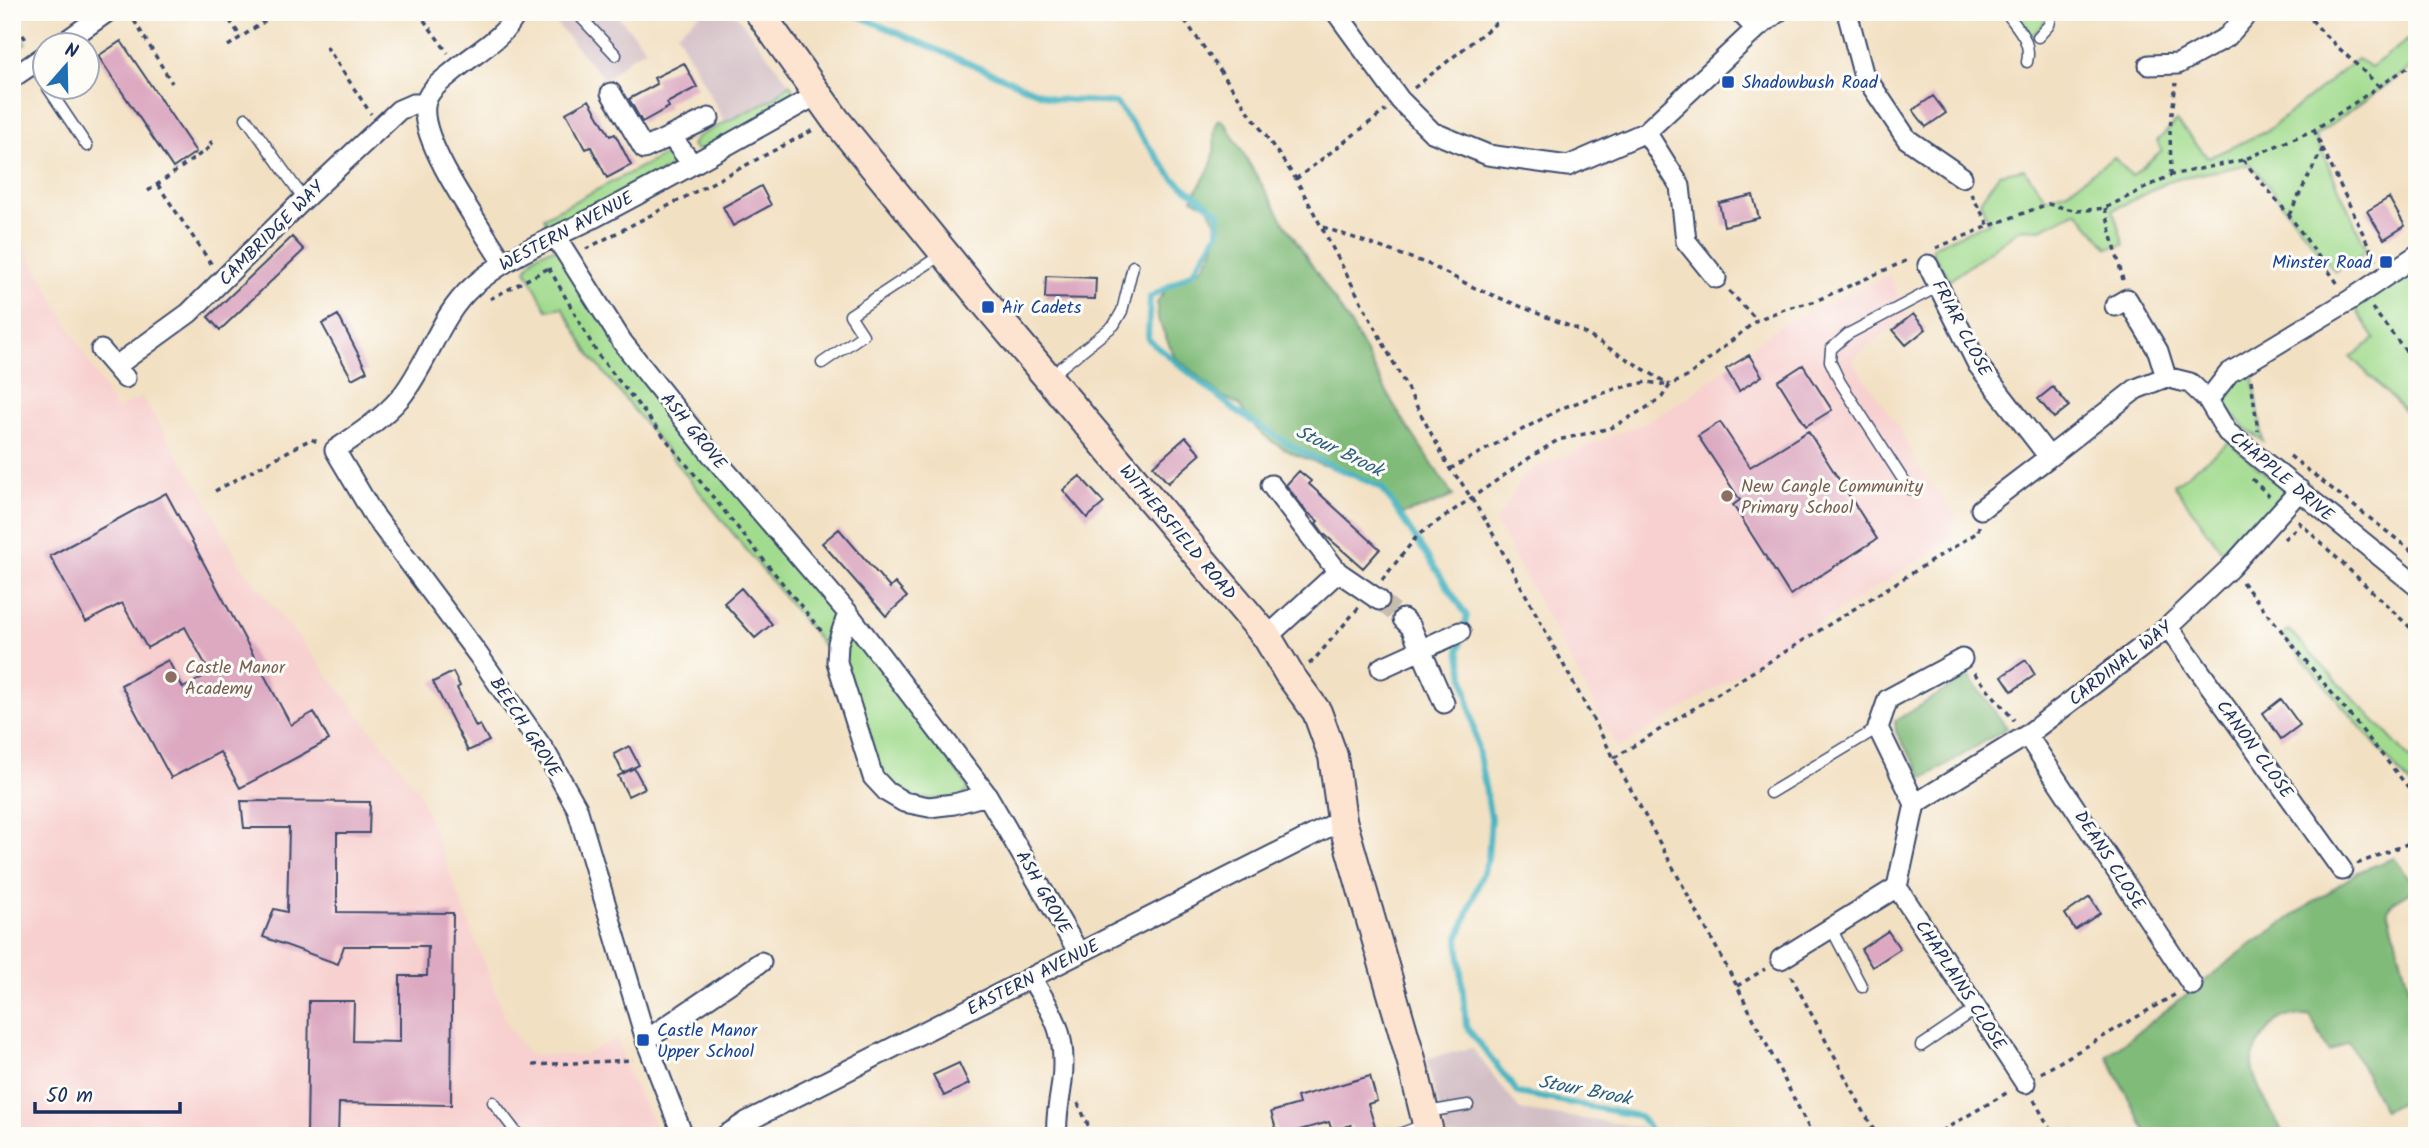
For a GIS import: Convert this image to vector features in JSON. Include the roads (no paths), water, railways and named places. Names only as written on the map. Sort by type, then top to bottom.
[{"type":"street","points":[[79,32],[107,12]]},
{"type":"street","points":[[503,262],[454,184],[432,143],[425,124],[425,104],[433,88],[506,30],[517,12]]},
{"type":"street","name":"WITHERSFIELD ROAD","points":[[759,12],[835,119],[1267,637],[1289,674],[1317,712],[1333,756],[1342,820],[1427,1124]]},
{"type":"street","points":[[1336,12],[1400,100],[1432,132],[1488,155],[1567,166],[1646,132],[1778,12]]},
{"type":"street","points":[[1740,12],[1756,30]]},
{"type":"street","points":[[1847,12],[1863,73],[1907,139],[1962,177]]},
{"type":"street","points":[[2149,65],[2178,64],[2227,37],[2249,12]]},
{"type":"street","points":[[611,93],[644,149],[709,118]]},
{"type":"street","name":"WESTERN AVENUE","points":[[335,450],[371,426],[401,396],[454,305],[503,262],[556,237],[817,95]]},
{"type":"street","name":"CAMBRIDGE WAY","points":[[101,350],[121,372],[222,282],[379,127],[399,110],[413,104],[425,104]]},
{"type":"street","points":[[1646,132],[1680,186],[1686,241],[1716,278]]},
{"type":"street","points":[[671,136],[692,164]]},
{"type":"street","name":"ASH GROVE","points":[[556,237],[623,343],[712,455],[848,613],[987,795],[1079,953]]},
{"type":"street","points":[[2208,400],[2229,373],[2417,255]]},
{"type":"street","name":"FRIAR CLOSE","points":[[1922,259],[1939,286],[1978,365],[2049,457]]},
{"type":"street","points":[[1982,509],[2136,389],[2166,377],[2158,351],[2121,302]]},
{"type":"street","name":"CHAPPLE DRIVE","points":[[2166,377],[2190,383],[2208,400],[2227,432],[2417,586]]},
{"type":"street","name":"BEECH GROVE","points":[[335,450],[373,514],[479,656],[546,752],[577,807],[648,1045],[683,1136]]},
{"type":"street","points":[[1271,485],[1338,572],[1375,597]]},
{"type":"street","name":"CARDINAL WAY","points":[[1915,804],[2027,735],[2168,627],[2230,568],[2300,490]]},
{"type":"street","points":[[1267,637],[1338,572]]},
{"type":"street","points":[[848,613],[837,652],[841,676],[873,777],[887,792],[904,802],[929,807],[954,804],[987,795]]},
{"type":"street","points":[[1403,619],[1411,627],[1444,704]]},
{"type":"street","name":"CANON CLOSE","points":[[2168,627],[2342,870]]},
{"type":"street","points":[[1381,668],[1460,632]]},
{"type":"street","points":[[1782,959],[1897,887],[1915,804],[1878,728],[1888,699],[1962,659]]},
{"type":"street","name":"DEANS CLOSE","points":[[2027,735],[2192,985]]},
{"type":"street","name":"EASTERN AVENUE","points":[[725,1136],[752,1128],[1031,978],[1342,820]]},
{"type":"street","name":"CHAPLAINS CLOSE","points":[[1897,887],[2025,1083]]},
{"type":"street","points":[[648,1045],[761,962]]},
{"type":"street","points":[[1031,978],[1053,1015],[1062,1039],[1064,1060],[1056,1119],[1057,1136]]},
{"type":"lane","points":[[576,12],[616,55]]},
{"type":"lane","points":[[2006,12],[2027,42],[2030,51],[2028,62]]},
{"type":"lane","points":[[2038,37],[2049,26],[2050,17],[2047,12]]},
{"type":"lane","points":[[58,102],[86,146]]},
{"type":"lane","points":[[246,118],[304,199]]},
{"type":"lane","points":[[822,363],[863,335],[850,316],[945,253]]},
{"type":"lane","points":[[1048,377],[1114,326],[1122,311],[1133,266]]},
{"type":"lane","points":[[1909,489],[1840,382],[1829,355],[1836,344],[1848,334],[1939,286]]},
{"type":"lane","points":[[1769,793],[1878,728]]},
{"type":"lane","points":[[1831,928],[1862,987]]},
{"type":"lane","points":[[1921,1046],[1977,1008]]},
{"type":"lane","points":[[493,1102],[519,1136]]},
{"type":"lane","points":[[1394,1136],[1468,1105]]},
{"type":"waterway","name":"Stour Brook","points":[[849,12],[1053,99],[1116,103],[1174,179],[1219,213],[1218,233],[1193,272],[1150,297],[1148,339],[1237,412],[1302,452],[1382,488],[1467,616],[1459,650],[1491,818],[1488,859],[1458,939],[1466,1026],[1518,1093],[1639,1116],[1656,1136]]},
{"type":"tunnel","points":[[1379,600],[1403,619]]},
{"type":"place","name":"Shadowbush Road","points":[[1728,82]]},
{"type":"place","name":"Minster Road","points":[[2386,262]]},
{"type":"place","name":"Air Cadets","points":[[988,307]]},
{"type":"place","name":"New Cangle Community Primary School","points":[[1727,496]]},
{"type":"place","name":"Castle Manor Academy","points":[[171,677]]},
{"type":"place","name":"Castle Manor Upper School","points":[[643,1040]]}]
